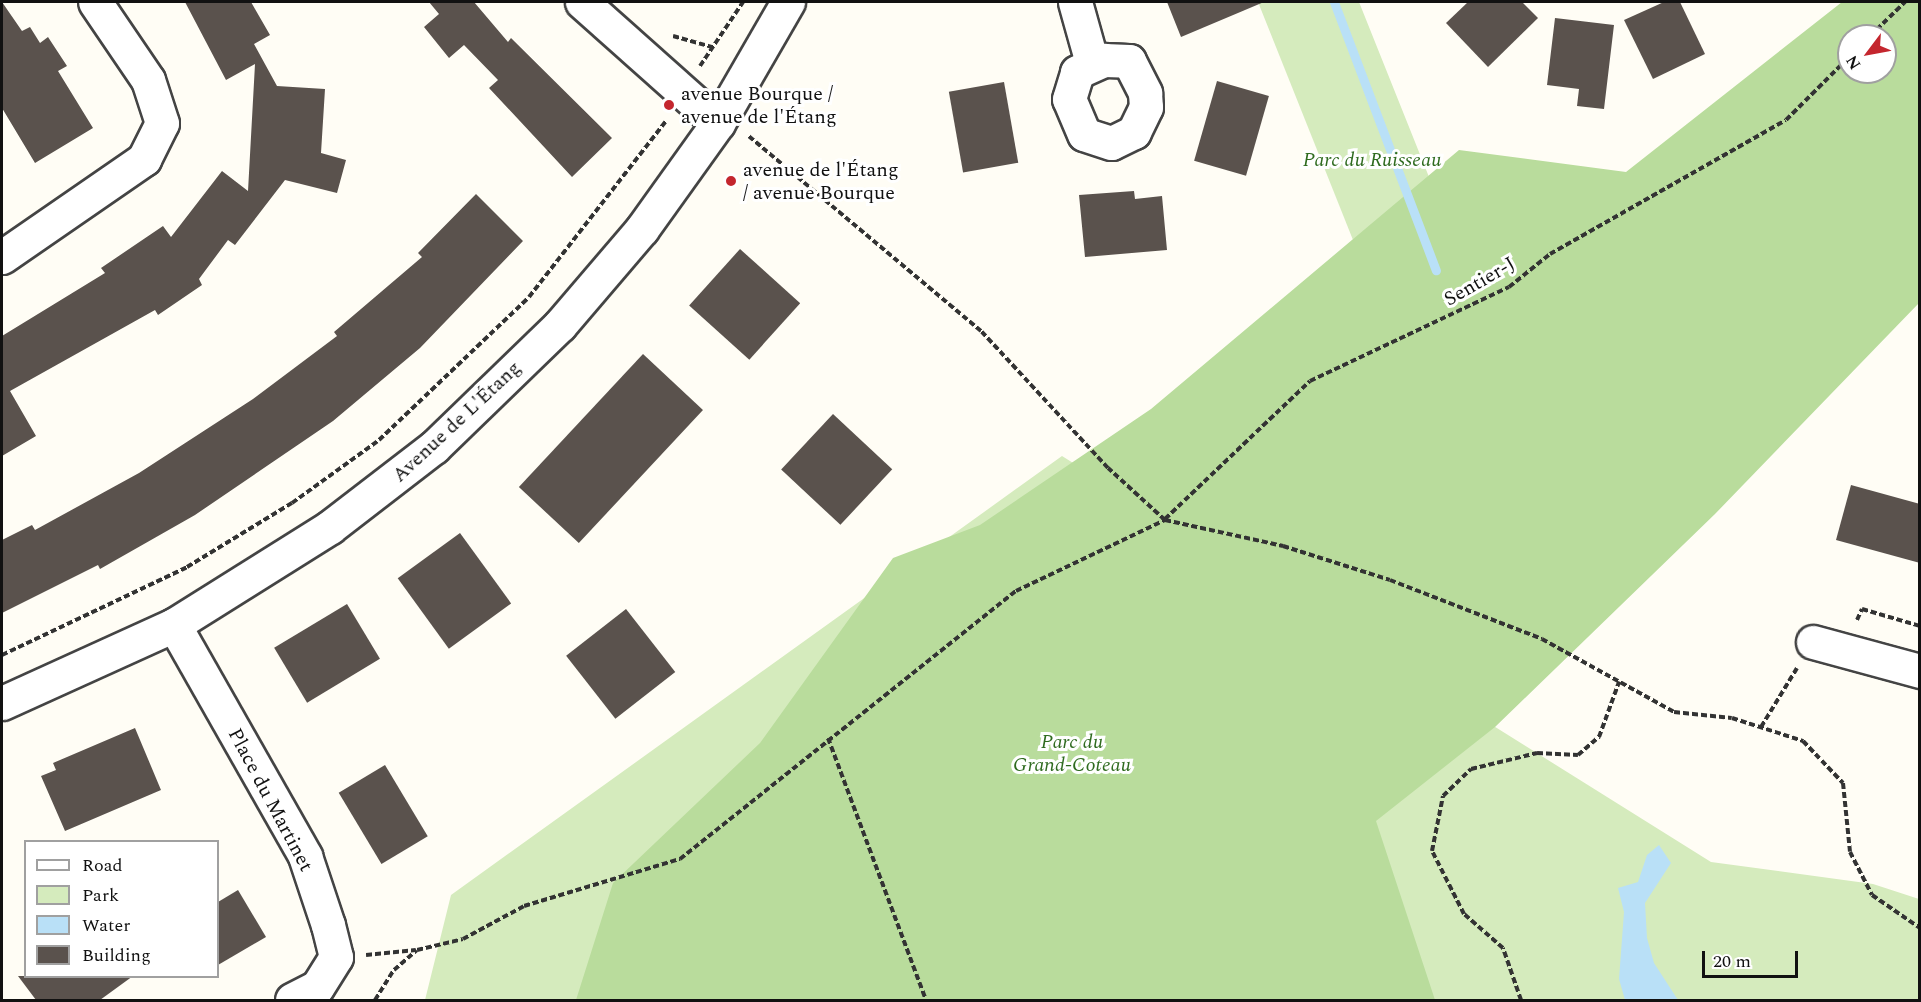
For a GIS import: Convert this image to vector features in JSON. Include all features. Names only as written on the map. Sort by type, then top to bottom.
[{"type":"street","points":[[2,257],[144,159],[162,123],[148,80],[95,2]]},
{"type":"street","points":[[582,2],[718,123]]},
{"type":"street","name":"Avenue de L'Étang","points":[[2,703],[174,625],[330,527],[434,447],[560,325],[642,229],[718,123],[788,2]]},
{"type":"street","points":[[1075,2],[1092,63]]},
{"type":"street","name":"Place du Martinet","points":[[174,625],[305,856],[336,957]]},
{"type":"street","points":[[1813,642],[1920,670]]},
{"type":"street","points":[[292,1000],[317,987],[336,957]]},
{"type":"path","points":[[667,31],[712,47],[743,2]]},
{"type":"path","points":[[1882,24],[1905,2]]},
{"type":"path","name":"Sentier-J","points":[[336,957],[417,950],[463,939],[524,906],[680,859],[828,738],[1016,591],[1165,520],[1310,381],[1509,287],[1550,254],[1786,120],[1837,69]]},
{"type":"path","points":[[718,123],[746,134],[981,331],[1108,468],[1165,520],[1283,546],[1390,580],[1542,639],[1674,712],[1761,727],[1803,741],[1843,783],[1850,852],[1872,895],[1920,928]]},
{"type":"path","points":[[2,655],[187,567],[292,503],[379,440],[529,297],[664,126]]},
{"type":"path","points":[[1862,609],[1920,626]]},
{"type":"path","points":[[1761,727],[1813,642]]},
{"type":"path","points":[[1521,1000],[1503,948],[1464,914],[1432,851],[1443,796],[1471,769],[1537,753],[1578,755],[1599,737],[1619,682]]},
{"type":"path","points":[[828,738],[926,1000]]},
{"type":"path","points":[[375,1000],[394,970],[417,950]]},
{"type":"green space","name":"Parc du Ruisseau","points":[[1258,2],[1359,2],[1429,177],[1353,240]]},
{"type":"green space","points":[[1842,2],[1919,2],[1919,303],[1715,514],[1495,727],[1376,821],[1435,1000],[576,1000],[613,883],[760,743],[893,558],[980,525],[1151,409],[1459,150],[1626,172]]},
{"type":"green space","name":"Parc du Grand-Coteau","points":[[1062,456],[1711,862],[1873,884],[1919,899],[1919,1000],[425,1000],[451,895]]},
{"type":"water","points":[[1659,845],[1671,863],[1645,903],[1647,938],[1654,963],[1678,1000],[1625,1000],[1619,979],[1624,912],[1618,888],[1638,882],[1647,855]]},
{"type":"building","points":[[2,2],[22,31],[30,27],[40,43],[48,37],[67,66],[58,71],[93,128],[35,163],[2,108]]},
{"type":"building","points":[[185,2],[251,2],[270,35],[254,44],[277,86],[325,89],[321,153],[346,160],[337,193],[285,180],[235,245],[228,240],[199,279],[202,285],[158,315],[155,310],[10,391],[36,436],[2,456],[2,336],[105,273],[101,268],[163,226],[171,237],[222,171],[248,191],[255,64],[226,80]]},
{"type":"building","points":[[429,2],[474,2],[508,42],[511,38],[612,138],[572,177],[489,88],[498,80],[464,45],[449,58],[424,27],[439,14]]},
{"type":"building","points":[[1167,2],[1264,2],[1181,37]]},
{"type":"building","points":[[1468,2],[1522,2],[1538,18],[1488,67],[1446,23]]},
{"type":"building","points":[[1664,2],[1680,2],[1705,54],[1653,79],[1624,20]]},
{"type":"building","points":[[1555,18],[1614,25],[1604,109],[1577,106],[1579,89],[1547,85]]},
{"type":"building","points":[[1217,81],[1269,96],[1246,176],[1194,161]]},
{"type":"building","points":[[1004,82],[1018,163],[963,172],[949,92]]},
{"type":"building","points":[[1134,191],[1135,199],[1162,196],[1167,250],[1085,257],[1079,195]]},
{"type":"building","points":[[476,194],[523,241],[420,348],[333,421],[195,515],[100,569],[98,565],[2,613],[2,540],[32,525],[35,530],[139,473],[253,399],[337,336],[334,332],[422,257],[418,253]]},
{"type":"building","points":[[740,249],[800,303],[749,360],[689,305]]},
{"type":"building","points":[[643,354],[703,410],[579,543],[519,487]]},
{"type":"building","points":[[833,414],[892,469],[840,525],[781,470]]},
{"type":"building","points":[[1851,485],[1920,504],[1920,563],[1836,540]]},
{"type":"building","points":[[460,533],[511,603],[449,649],[398,578]]},
{"type":"building","points":[[347,604],[380,659],[307,703],[274,648]]},
{"type":"building","points":[[626,609],[675,672],[615,719],[566,656]]},
{"type":"building","points":[[135,728],[161,790],[65,831],[41,776],[56,770],[53,763]]},
{"type":"building","points":[[385,765],[428,836],[381,864],[339,793]]},
{"type":"building","points":[[238,890],[266,937],[219,964],[219,901]]},
{"type":"building","points":[[18,976],[24,976],[24,978],[130,978],[100,1000],[36,1000]]},
{"type":"waterway","points":[[1334,2],[1436,270]]},
{"type":"place","name":"avenue Bourque / avenue de l'Étang","points":[[669,105]]},
{"type":"place","name":"avenue de l'Étang / avenue Bourque","points":[[731,181]]}]
